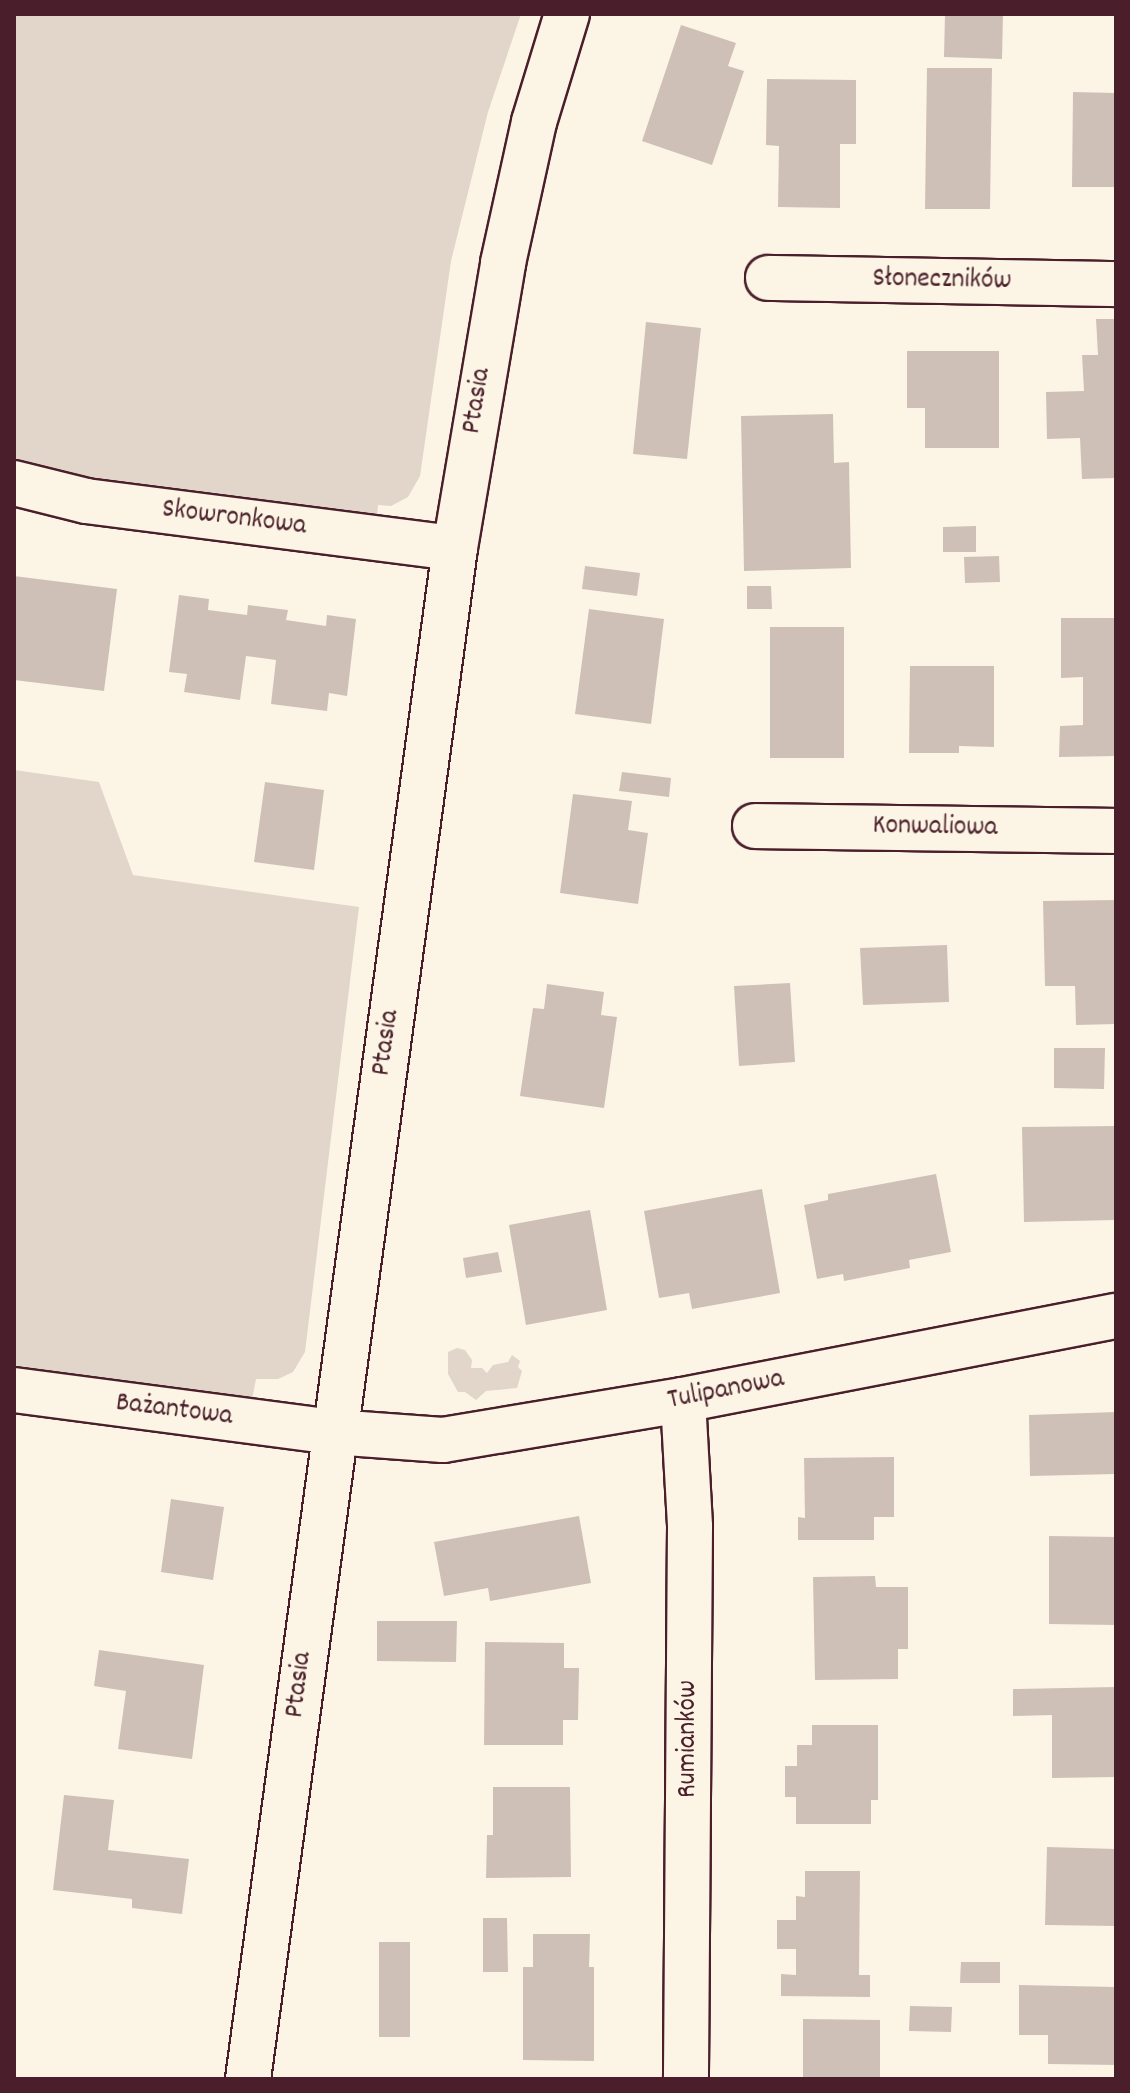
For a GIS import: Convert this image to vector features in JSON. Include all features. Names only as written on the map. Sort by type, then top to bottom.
[{"type":"street","name":"Ptasia","points":[[248,2079],[333,1432],[455,548],[503,263],[534,122],[567,14]]},
{"type":"street","name":"Słoneczników","points":[[768,278],[1116,284]]},
{"type":"street","name":"Skowronkowa","points":[[14,483],[86,501],[455,548]]},
{"type":"street","name":"Konwaliowa","points":[[755,826],[1116,831]]},
{"type":"street","name":"Tulipanowa","points":[[333,1432],[443,1440],[683,1400],[1116,1316]]},
{"type":"street","name":"Bażantowa","points":[[14,1390],[333,1432]]},
{"type":"street","name":"Rumianków","points":[[683,1400],[690,1527],[686,2079]]},
{"type":"shaded area","points":[[14,14],[521,14],[488,112],[451,261],[420,476],[408,497],[391,506],[378,505],[377,519],[71,481],[14,465]]},
{"type":"shaded area","points":[[14,770],[99,782],[133,875],[359,907],[305,1352],[293,1372],[278,1379],[256,1379],[252,1400],[14,1368]]},
{"type":"shaded area","points":[[457,1348],[465,1350],[472,1360],[471,1368],[482,1368],[487,1373],[493,1365],[508,1362],[512,1355],[520,1361],[518,1367],[522,1371],[517,1388],[486,1391],[476,1400],[465,1392],[458,1392],[448,1374],[448,1352]]},
{"type":"building","points":[[945,14],[1003,14],[1002,59],[944,57]]},
{"type":"building","points":[[681,25],[736,43],[728,66],[744,71],[712,165],[642,141]]},
{"type":"building","points":[[927,68],[992,68],[990,209],[925,209]]},
{"type":"building","points":[[767,79],[856,80],[856,144],[840,144],[840,208],[778,207],[779,146],[766,145]]},
{"type":"building","points":[[1073,92],[1116,93],[1116,187],[1072,187]]},
{"type":"building","points":[[1096,319],[1116,319],[1116,478],[1082,479],[1080,438],[1047,439],[1046,392],[1084,391],[1082,355],[1098,355]]},
{"type":"building","points":[[646,322],[701,328],[687,459],[633,454]]},
{"type":"building","points":[[907,351],[999,351],[999,448],[925,448],[925,408],[907,408]]},
{"type":"building","points":[[833,414],[834,463],[849,462],[851,568],[744,571],[741,416]]},
{"type":"building","points":[[976,526],[976,552],[943,552],[943,527]]},
{"type":"building","points":[[999,556],[1000,582],[965,583],[964,557]]},
{"type":"building","points":[[585,566],[640,573],[637,596],[582,589]]},
{"type":"building","points":[[14,576],[117,589],[104,691],[14,680]]},
{"type":"building","points":[[747,586],[771,586],[772,609],[747,609]]},
{"type":"building","points":[[179,595],[209,599],[208,610],[247,615],[248,605],[288,610],[286,620],[326,626],[327,615],[356,619],[347,696],[329,693],[327,711],[271,704],[276,660],[246,656],[240,700],[184,692],[187,674],[169,672]]},
{"type":"building","points":[[589,609],[664,619],[651,724],[575,714]]},
{"type":"building","points":[[1061,618],[1116,618],[1116,756],[1059,757],[1060,726],[1083,725],[1083,677],[1061,678]]},
{"type":"building","points":[[770,627],[844,627],[844,758],[770,758]]},
{"type":"building","points":[[910,666],[994,666],[994,747],[959,746],[959,753],[909,753]]},
{"type":"building","points":[[622,772],[671,778],[669,797],[619,791]]},
{"type":"building","points":[[265,782],[324,790],[314,870],[254,862]]},
{"type":"building","points":[[573,794],[632,801],[628,830],[648,833],[638,904],[560,893]]},
{"type":"building","points":[[1116,900],[1116,1024],[1076,1025],[1075,986],[1045,986],[1043,901]]},
{"type":"building","points":[[947,945],[949,1002],[863,1005],[860,948]]},
{"type":"building","points":[[790,983],[795,1062],[739,1066],[734,986]]},
{"type":"building","points":[[547,984],[604,992],[601,1015],[617,1017],[604,1108],[520,1096],[533,1008],[544,1009]]},
{"type":"building","points":[[1054,1048],[1105,1048],[1104,1089],[1054,1088]]},
{"type":"building","points":[[1116,1126],[1116,1220],[1024,1222],[1022,1127]]},
{"type":"building","points":[[936,1174],[951,1252],[909,1260],[910,1268],[844,1281],[843,1274],[817,1279],[804,1205],[828,1200],[828,1194]]},
{"type":"building","points":[[762,1189],[780,1293],[692,1309],[689,1293],[659,1298],[644,1211]]},
{"type":"building","points":[[590,1210],[607,1310],[526,1325],[509,1225]]},
{"type":"building","points":[[498,1252],[502,1272],[466,1278],[463,1258]]},
{"type":"building","points":[[1116,1412],[1116,1474],[1030,1476],[1029,1415]]},
{"type":"building","points":[[894,1457],[894,1517],[874,1517],[874,1540],[798,1540],[798,1517],[805,1518],[804,1458]]},
{"type":"building","points":[[171,1499],[224,1507],[213,1580],[161,1572]]},
{"type":"building","points":[[579,1516],[591,1583],[490,1601],[488,1588],[444,1596],[434,1542]]},
{"type":"building","points":[[1049,1536],[1116,1537],[1115,1625],[1049,1624]]},
{"type":"building","points":[[875,1576],[876,1587],[908,1587],[908,1649],[898,1649],[898,1679],[815,1680],[813,1577]]},
{"type":"building","points":[[377,1621],[457,1621],[456,1662],[377,1661]]},
{"type":"building","points":[[485,1642],[564,1643],[564,1668],[579,1668],[578,1720],[563,1720],[563,1745],[484,1745]]},
{"type":"building","points":[[99,1650],[204,1665],[192,1759],[118,1749],[126,1691],[94,1686]]},
{"type":"building","points":[[1116,1687],[1116,1777],[1052,1778],[1052,1715],[1013,1716],[1013,1689]]},
{"type":"building","points":[[812,1725],[878,1725],[878,1800],[871,1800],[871,1824],[796,1824],[796,1797],[785,1797],[785,1766],[797,1766],[797,1745],[812,1745]]},
{"type":"building","points":[[493,1787],[570,1787],[571,1877],[486,1878],[487,1835],[493,1835]]},
{"type":"building","points":[[64,1795],[114,1800],[108,1850],[189,1859],[182,1914],[132,1908],[132,1899],[53,1890]]},
{"type":"building","points":[[1047,1847],[1116,1849],[1116,1926],[1045,1925]]},
{"type":"building","points":[[805,1871],[860,1871],[859,1975],[870,1975],[870,1997],[781,1996],[781,1974],[796,1975],[796,1949],[777,1949],[777,1920],[796,1920],[796,1896],[805,1897]]},
{"type":"building","points":[[483,1918],[507,1918],[508,1972],[483,1972]]},
{"type":"building","points":[[533,1934],[590,1934],[589,1967],[594,1967],[594,2061],[523,2060],[523,1967],[533,1967]]},
{"type":"building","points":[[379,1942],[410,1942],[410,2037],[379,2037]]},
{"type":"building","points":[[961,1962],[1000,1962],[1000,1983],[960,1983]]},
{"type":"building","points":[[1019,1985],[1116,1987],[1116,2065],[1048,2064],[1048,2035],[1019,2035]]},
{"type":"building","points":[[910,2006],[952,2007],[951,2032],[909,2031]]},
{"type":"building","points":[[803,2019],[880,2020],[880,2079],[803,2079]]}]
